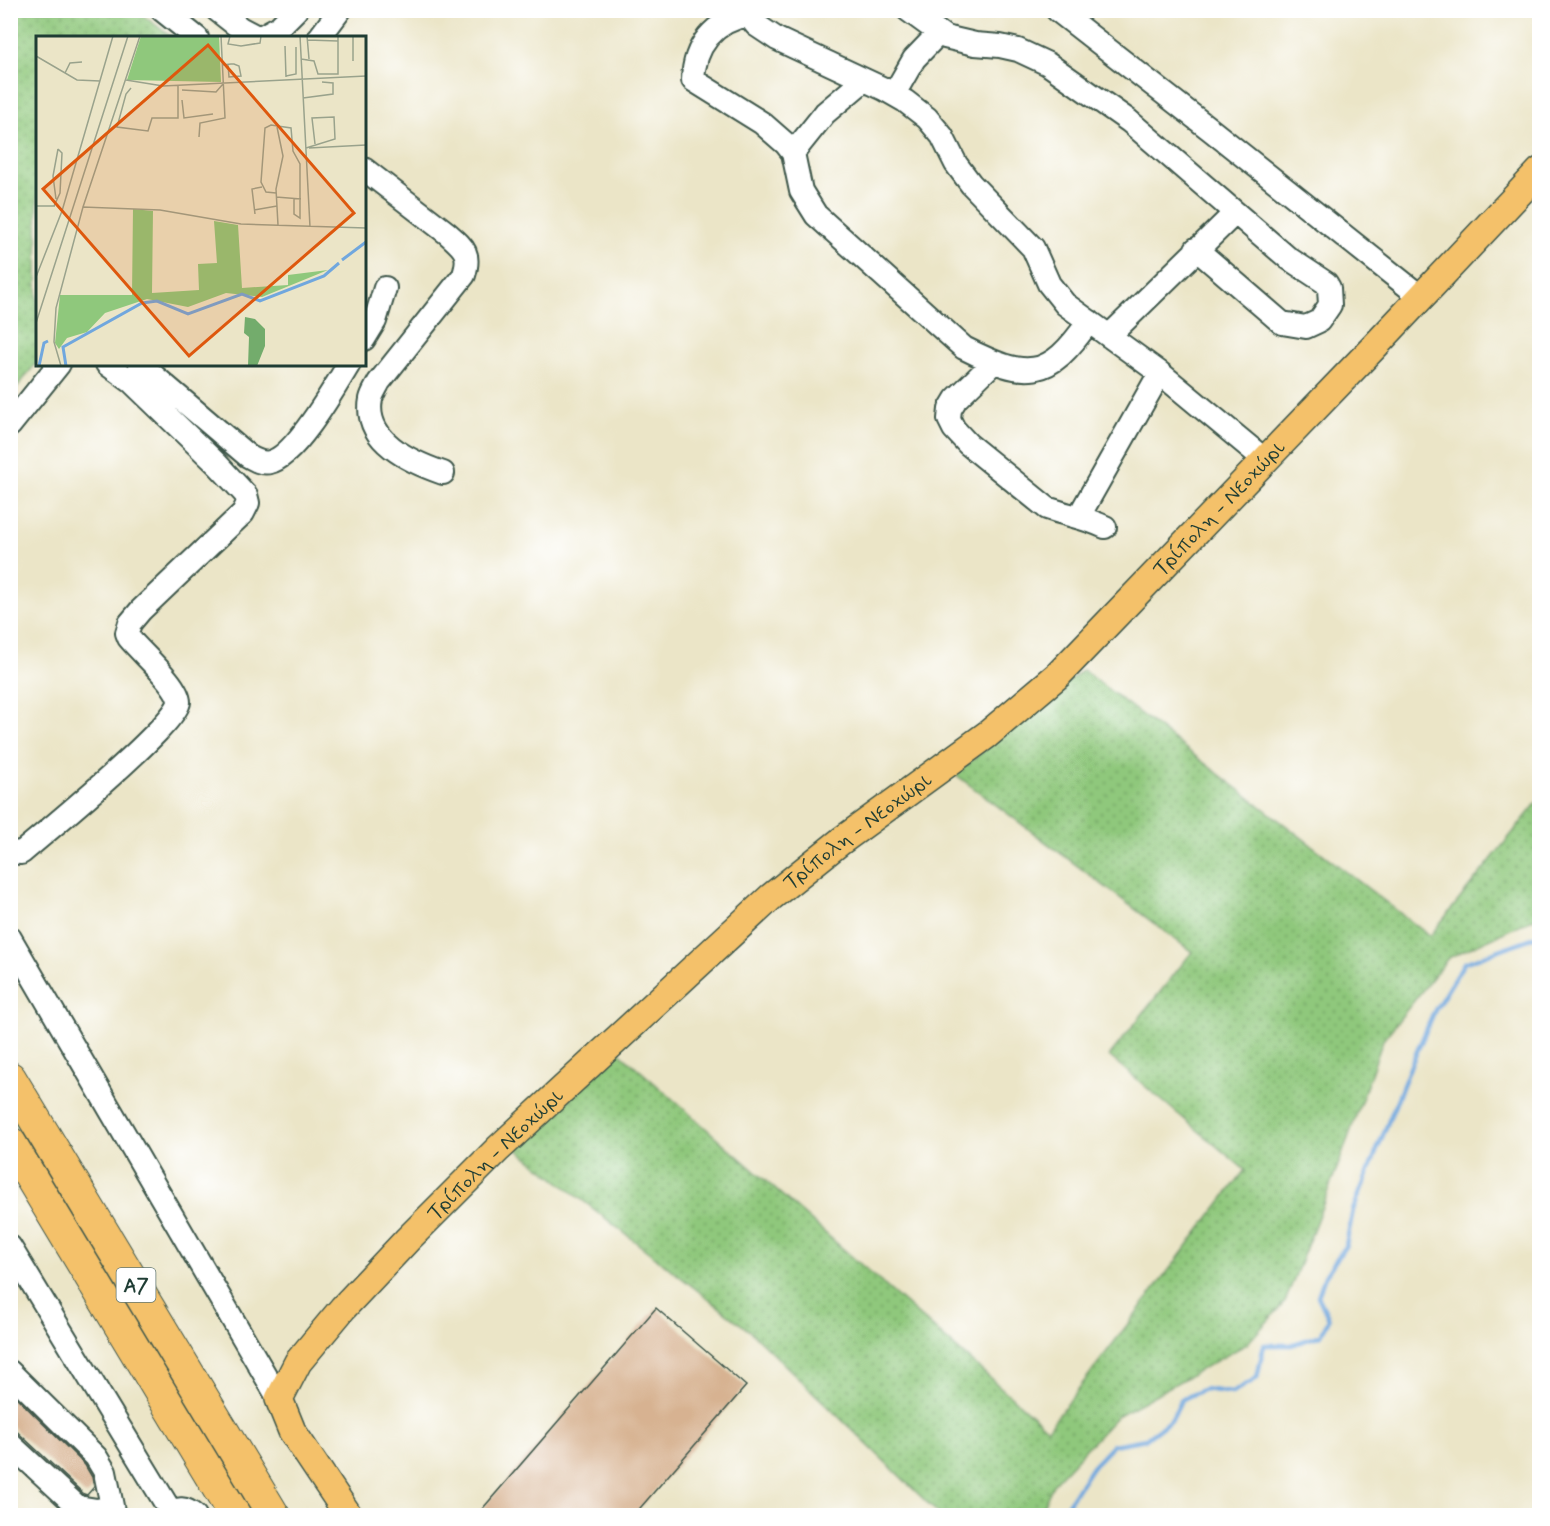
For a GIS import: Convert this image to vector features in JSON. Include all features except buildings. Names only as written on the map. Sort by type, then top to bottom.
[{"type":"highway","name":"Α7","points":[[10,1078],[274,1515]]},
{"type":"highway","name":"Α7","points":[[10,1143],[235,1515]]},
{"type":"main road","name":"Τρίπολη - Νεοχώρι","points":[[279,1399],[298,1362],[343,1308],[498,1149],[780,890],[841,841],[988,734],[1058,675],[1539,171]]},
{"type":"main road","points":[[279,1399],[292,1431],[349,1515]]},
{"type":"street","points":[[217,10],[256,36]]},
{"type":"street","points":[[263,36],[279,27],[296,10]]},
{"type":"street","points":[[321,36],[340,10]]},
{"type":"street","points":[[908,10],[945,37],[1018,50],[1048,64],[1129,121],[1288,258],[1326,283],[1329,288],[1330,305],[1319,321],[1306,327],[1282,323],[1196,249]]},
{"type":"street","points":[[1057,10],[1421,297]]},
{"type":"street","points":[[168,12],[195,36]]},
{"type":"street","points":[[1089,321],[1063,352],[1038,370],[1018,369],[993,363],[964,348],[816,215],[801,191],[793,153],[762,123],[693,80],[696,58],[707,38],[730,20],[749,13],[756,25],[777,39],[894,94],[927,118],[942,136],[971,184],[1033,248],[1050,284],[1065,304],[1089,321],[1160,373],[1265,460]]},
{"type":"street","points":[[894,94],[914,59],[939,33]]},
{"type":"street","points":[[793,153],[825,113],[864,80]]},
{"type":"street","points":[[366,171],[447,233],[460,244],[467,254],[468,263],[464,275],[379,382],[371,398],[371,422],[384,441],[419,465],[443,473]]},
{"type":"street","points":[[1109,336],[1234,213]]},
{"type":"street","points":[[366,336],[375,321],[385,288]]},
{"type":"street","points":[[993,363],[956,399],[950,409],[949,419],[954,429],[968,444],[1047,508],[1079,516],[1105,527]]},
{"type":"street","points":[[10,425],[57,366]]},
{"type":"street","points":[[10,852],[21,854],[156,735],[176,712],[179,703],[174,688],[129,638],[127,633],[130,623],[152,598],[243,513],[248,503],[246,495],[218,465],[132,382],[110,366]]},
{"type":"street","points":[[142,366],[248,456],[260,462],[271,462],[281,457],[297,442],[348,366]]},
{"type":"street","points":[[1079,516],[1160,373]]},
{"type":"street","points":[[10,938],[279,1399]]},
{"type":"street","points":[[10,1247],[170,1514],[176,1509],[185,1509],[195,1515]]},
{"type":"street","points":[[10,1372],[96,1457],[105,1472],[113,1511],[78,1507],[10,1444]]},
{"type":"green space","points":[[11,10],[137,11],[171,36],[36,36],[36,363],[11,395]]},
{"type":"green space","points":[[1083,670],[1430,936],[1539,800],[1539,916],[1448,958],[1383,1040],[1341,1158],[1285,1302],[1247,1344],[1117,1416],[1054,1483],[1039,1515],[940,1515],[752,1333],[517,1149],[619,1052],[1048,1429],[1245,1170],[1109,1056],[1192,952],[955,774]]},
{"type":"green space","points":[[11,1101],[200,1419],[220,1458],[194,1422],[11,1117]]},
{"type":"waterway","points":[[1060,1516],[1092,1467],[1113,1445],[1146,1439],[1172,1419],[1181,1400],[1204,1389],[1232,1393],[1257,1378],[1264,1345],[1291,1345],[1321,1335],[1329,1319],[1318,1296],[1325,1276],[1346,1245],[1353,1210],[1435,1010],[1464,963],[1540,935]]}]
